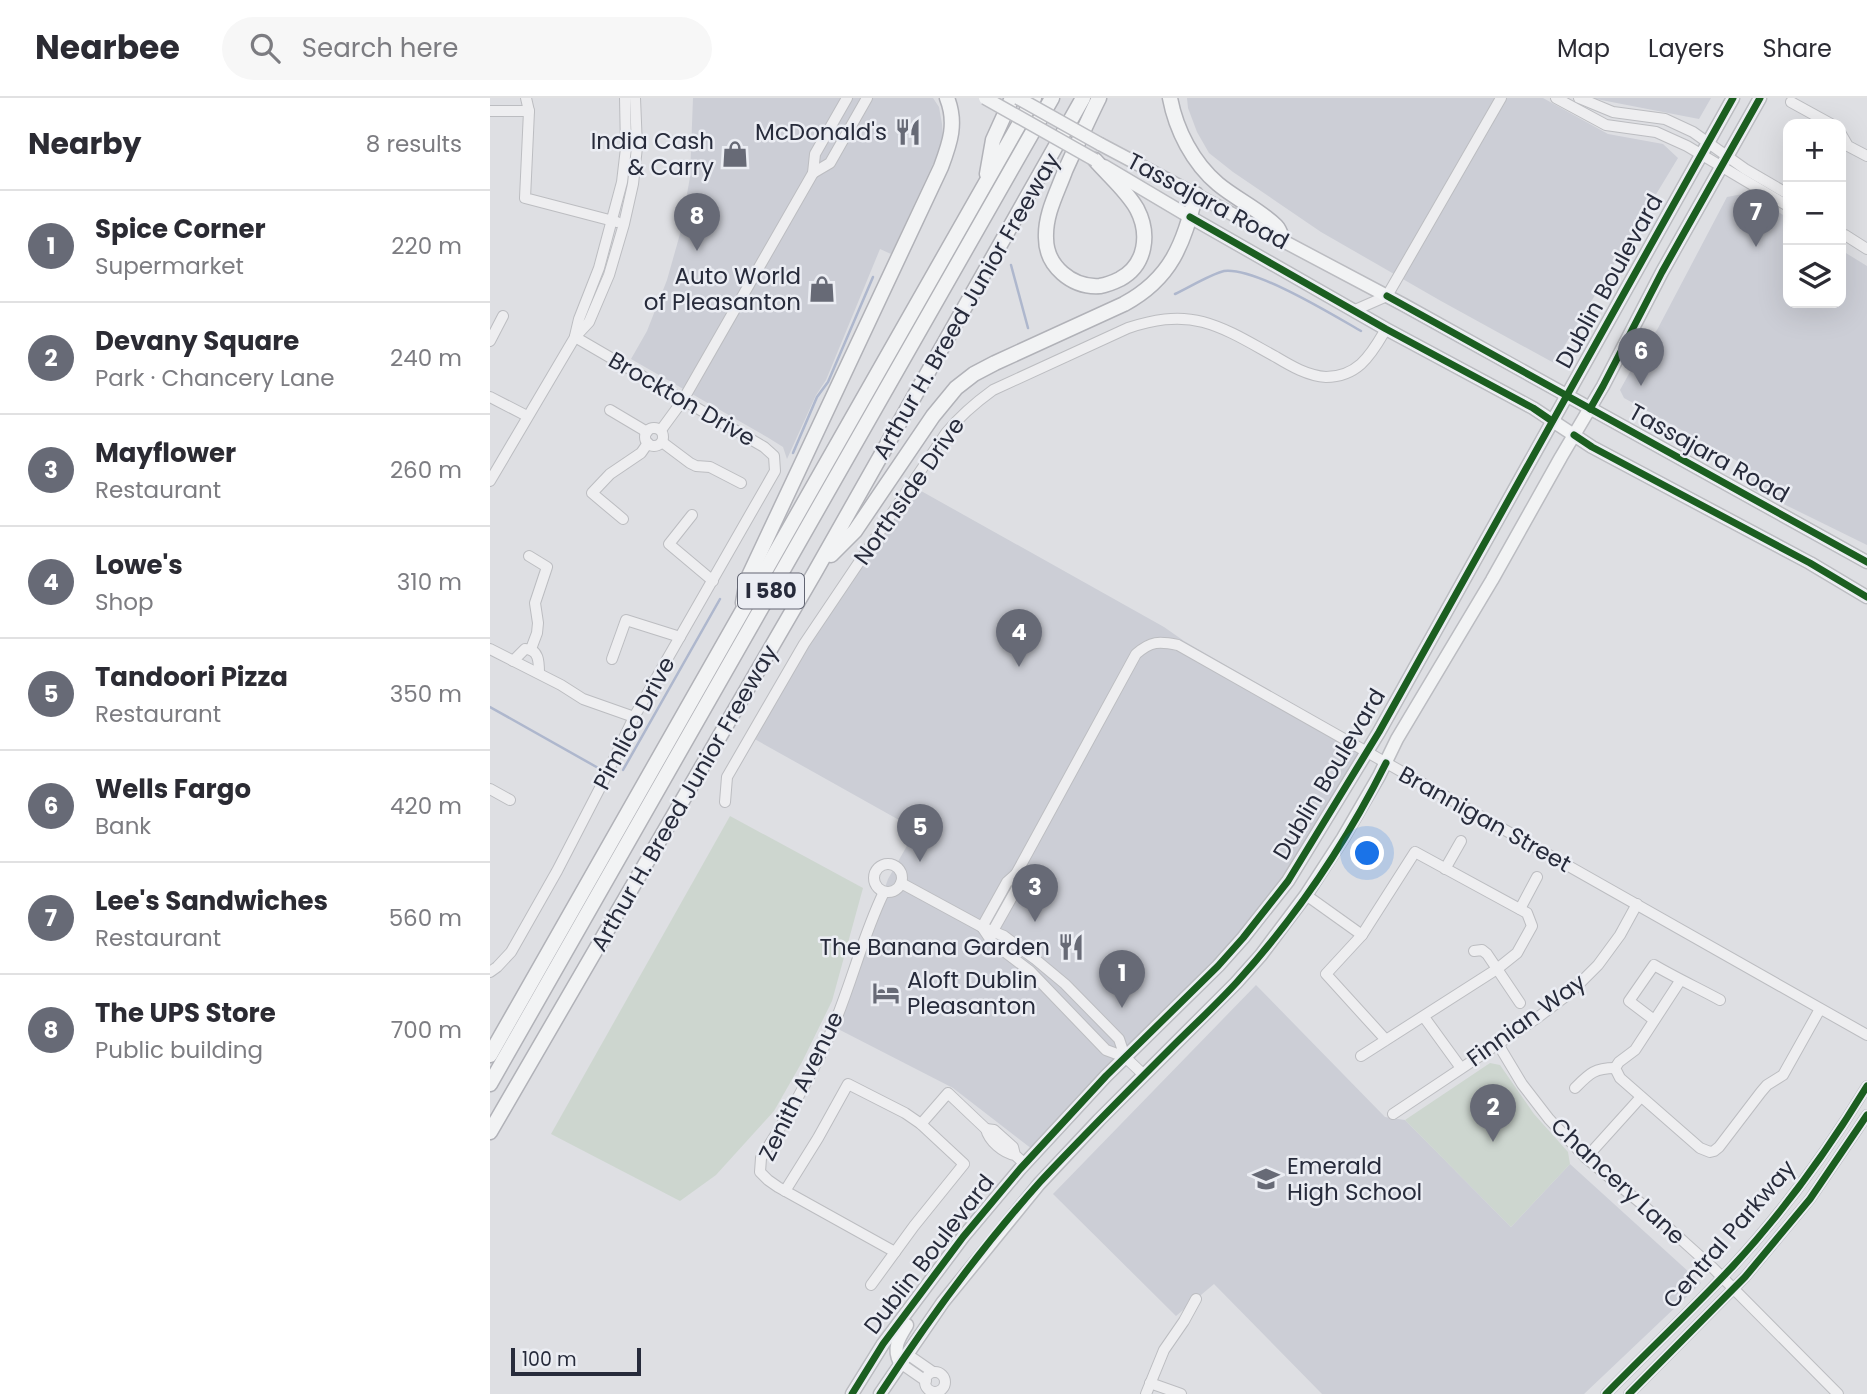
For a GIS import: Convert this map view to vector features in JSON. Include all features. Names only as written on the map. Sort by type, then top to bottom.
[{"type":"highway","points":[[740,617],[747,580],[941,167],[953,130],[951,106],[947,98]]},
{"type":"highway","points":[[986,183],[993,140],[1012,98]]},
{"type":"highway","name":"Arthur H. Breed Junior Freeway","points":[[490,1055],[1034,98]]},
{"type":"highway","name":"I 580","points":[[490,1084],[1052,98]]},
{"type":"highway","name":"Arthur H. Breed Junior Freeway","points":[[490,1132],[815,572],[1083,98]]},
{"type":"highway","points":[[1095,160],[1136,208],[1145,237],[1143,252],[1136,265],[1112,283],[1099,286],[1077,282],[1064,275],[1050,257],[1046,240],[1046,224],[1053,201],[1099,98]]},
{"type":"highway","points":[[1170,98],[1184,140],[1205,171],[1232,195],[1279,228],[1283,240]]},
{"type":"highway","points":[[815,572],[855,531],[933,416],[956,388],[995,363],[1143,293],[1166,268],[1185,235],[1196,194]]},
{"type":"main road","name":"Tassajara Road","points":[[985,98],[1386,328],[1533,408],[1592,447],[1867,597]]},
{"type":"main road","name":"Tassajara Road","points":[[1018,98],[1387,296],[1867,562]]},
{"type":"main road","name":"Dublin Boulevard","points":[[852,1394],[883,1344],[1020,1159],[1218,966],[1267,909],[1307,852],[1367,751],[1733,98]]},
{"type":"main road","name":"Dublin Boulevard","points":[[880,1394],[903,1358],[976,1259],[1039,1184],[1236,983],[1261,955],[1306,895],[1343,838],[1397,739],[1590,409],[1662,272],[1760,98]]},
{"type":"main road","points":[[903,1358],[895,1351],[898,1339],[945,1262]]},
{"type":"street","points":[[526,98],[528,111],[525,198],[618,223]]},
{"type":"street","points":[[490,481],[575,337],[589,322],[609,275],[626,148],[625,98]]},
{"type":"street","points":[[618,223],[633,184],[637,148],[635,98]]},
{"type":"street","points":[[661,430],[683,400],[813,173],[815,154],[847,98]]},
{"type":"street","points":[[813,173],[831,163],[867,98]]},
{"type":"street","points":[[1355,310],[1387,296],[1501,98]]},
{"type":"street","points":[[1556,98],[1606,125],[1656,132],[1702,156],[1745,170],[1783,191]]},
{"type":"street","points":[[1579,98],[1613,112],[1665,119],[1693,132],[1709,144],[1724,162],[1783,203]]},
{"type":"street","points":[[1791,102],[1822,119]]},
{"type":"street","points":[[490,111],[528,111]]},
{"type":"street","points":[[1846,143],[1867,156]]},
{"type":"street","points":[[1846,235],[1867,249]]},
{"type":"street","points":[[490,341],[503,316]]},
{"type":"street","name":"Northside Drive","points":[[725,803],[727,777],[804,645],[946,433],[960,415],[976,402],[993,390],[1147,321],[1201,321],[1234,334],[1293,367],[1326,377],[1340,375],[1363,363],[1386,328]]},
{"type":"street","name":"Brockton Drive","points":[[575,337],[764,447],[774,456],[775,471]]},
{"type":"street","points":[[490,397],[527,416]]},
{"type":"street","points":[[610,410],[647,432]]},
{"type":"street","points":[[653,427],[661,430],[664,437],[662,442],[654,446],[648,443],[645,438],[647,432],[653,427]]},
{"type":"street","points":[[662,442],[696,467],[710,467],[741,483]]},
{"type":"street","points":[[623,519],[592,493],[610,474],[641,453],[648,443]]},
{"type":"street","name":"Pimlico Drive","points":[[490,972],[510,952],[544,894],[634,717],[775,471]]},
{"type":"street","points":[[692,515],[669,544],[713,580]]},
{"type":"street","points":[[529,556],[547,567],[535,603],[538,623],[531,649]]},
{"type":"street","points":[[612,659],[626,620],[680,637]]},
{"type":"street","name":"Brannigan Street","points":[[982,927],[1007,882],[1016,874],[1136,654],[1148,644],[1164,642],[1178,645],[1867,1035]]},
{"type":"street","points":[[490,649],[583,699],[634,717]]},
{"type":"street","points":[[513,661],[525,649],[531,649],[540,660],[539,673]]},
{"type":"street","points":[[490,789],[510,800]]},
{"type":"street","points":[[1445,869],[1461,841]]},
{"type":"street","points":[[1361,1056],[1497,969],[1517,953],[1532,926],[1527,913],[1415,852],[1362,935],[1326,974],[1386,1040]]},
{"type":"street","points":[[890,864],[898,868],[902,876],[901,883],[894,891],[884,892],[874,882],[875,872],[881,866],[890,864]]},
{"type":"street","name":"Brannigan Street","points":[[991,934],[1017,888],[1016,874]]},
{"type":"street","points":[[1520,909],[1537,877]]},
{"type":"street","points":[[901,883],[991,934],[1004,936],[1065,984],[1119,1039],[1125,1057]]},
{"type":"street","name":"Zenith Avenue","points":[[785,1191],[760,1172],[761,1158],[806,1085],[833,1028],[870,920],[884,892]]},
{"type":"street","points":[[1306,895],[1362,935]]},
{"type":"street","name":"Finnian Way","points":[[1393,1114],[1537,1018],[1575,988],[1598,965],[1620,935],[1637,904]]},
{"type":"street","points":[[991,934],[992,942],[1030,971],[1106,1050],[1125,1057],[1144,1075]]},
{"type":"street","points":[[1474,951],[1482,950],[1487,954],[1521,1003]]},
{"type":"street","points":[[1654,1020],[1629,1001],[1654,965],[1720,1000]]},
{"type":"street","points":[[1615,1068],[1635,1049],[1680,981]]},
{"type":"street","points":[[1615,1068],[1620,1078],[1700,1148],[1714,1151],[1767,1085],[1783,1075],[1820,1009]]},
{"type":"street","points":[[1424,1017],[1461,1068]]},
{"type":"street","name":"Chancery Lane","points":[[1498,1044],[1522,1084],[1586,1158],[1643,1205],[1722,1277],[1838,1394]]},
{"type":"street","points":[[1575,1088],[1593,1071],[1615,1068]]},
{"type":"street","points":[[871,1286],[964,1164],[905,1113],[848,1084],[785,1191],[895,1252]]},
{"type":"street","name":"Central Parkway","points":[[1606,1394],[1760,1235],[1797,1189],[1867,1086]]},
{"type":"street","points":[[920,1124],[948,1093],[986,1129],[994,1130],[1013,1147],[1020,1159]]},
{"type":"street","points":[[1586,1158],[1641,1097]]},
{"type":"street","name":"Central Parkway","points":[[1629,1394],[1734,1289],[1810,1199],[1867,1115]]},
{"type":"street","points":[[1146,1394],[1164,1350],[1185,1321],[1196,1299]]},
{"type":"street","points":[[903,1358],[940,1373],[945,1382],[943,1388],[932,1391],[903,1358]]},
{"type":"street","points":[[926,1381],[933,1372]]},
{"type":"street","points":[[1150,1383],[1181,1394]]},
{"type":"shaded area","points":[[693,98],[933,98],[939,107],[943,137],[939,151],[891,254],[880,249],[826,380],[816,395],[787,459],[783,447],[631,359],[647,331],[667,280],[680,234],[690,177]]},
{"type":"shaded area","points":[[1187,98],[1543,98],[1608,134],[1663,144],[1678,158],[1554,363],[1321,232],[1233,172],[1209,153],[1197,132]]},
{"type":"shaded area","points":[[1591,98],[1711,98],[1699,119]]},
{"type":"shaded area","points":[[1748,193],[1783,215],[1783,308],[1846,308],[1846,253],[1867,266],[1867,545],[1751,488],[1745,475],[1748,467],[1624,398],[1620,390],[1647,341],[1657,330],[1727,197]]},
{"type":"shaded area","points":[[914,487],[1164,627],[1364,745],[1296,862],[1243,933],[1032,1149],[953,1088],[840,1030],[838,1020],[888,879],[912,837],[904,833],[908,825],[751,737],[824,619]]},
{"type":"shaded area","points":[[730,816],[863,888],[832,1001],[774,1111],[716,1175],[680,1201],[551,1134]]},
{"type":"shaded area","name":"Emerald High School","points":[[1256,985],[1385,1117],[1405,1120],[1511,1227],[1570,1164],[1701,1283],[1584,1394],[1322,1394],[1214,1284],[1176,1316],[1053,1194]]},
{"type":"shaded area","points":[[1490,1063],[1500,1065],[1534,1114],[1568,1152],[1570,1164],[1511,1227],[1405,1120]]},
{"type":"waterway","points":[[1011,265],[1028,328]]},
{"type":"waterway","points":[[1175,294],[1224,271],[1238,272],[1274,284],[1361,331]]},
{"type":"waterway","points":[[793,453],[817,397],[828,382],[873,277]]},
{"type":"waterway","points":[[623,770],[720,599]]},
{"type":"waterway","points":[[490,707],[600,769]]},
{"type":"cycle path","points":[[852,1394],[883,1344],[963,1237],[1020,1169],[1106,1076],[1218,966],[1288,881],[1379,732],[1733,98]]},
{"type":"cycle path","points":[[1590,409],[1662,272],[1760,98]]},
{"type":"cycle path","points":[[1190,217],[1552,421]]},
{"type":"cycle path","points":[[1387,296],[1867,562]]},
{"type":"cycle path","points":[[1574,435],[1810,563],[1867,597]]},
{"type":"cycle path","points":[[880,1394],[956,1285],[1018,1207],[1088,1132],[1229,991],[1280,931],[1355,821],[1386,763]]},
{"type":"cycle path","points":[[1606,1394],[1717,1282],[1770,1224],[1821,1157],[1867,1086]]},
{"type":"cycle path","points":[[1629,1394],[1745,1277],[1810,1199],[1867,1115]]},
{"type":"place","name":"McDonald's","points":[[908,132]]},
{"type":"place","name":"India Cash & Carry","points":[[735,154]]},
{"type":"place","name":"Lee's Sandwiches","points":[[1756,247]]},
{"type":"place","name":"The UPS Store","points":[[697,251]]},
{"type":"place","name":"Auto World of Pleasanton","points":[[822,289]]},
{"type":"place","name":"Wells Fargo","points":[[1641,386]]},
{"type":"place","name":"Lowe's","points":[[1019,667]]},
{"type":"place","name":"Tandoori Pizza","points":[[920,862]]},
{"type":"place","name":"Mayflower","points":[[1035,922]]},
{"type":"place","name":"The Banana Garden","points":[[1071,947]]},
{"type":"place","name":"Aloft Dublin Pleasanton","points":[[886,993]]},
{"type":"place","name":"Spice Corner","points":[[1122,1008]]},
{"type":"place","name":"Devany Square","points":[[1493,1142]]},
{"type":"place","name":"Emerald High School","points":[[1266,1179]]}]
